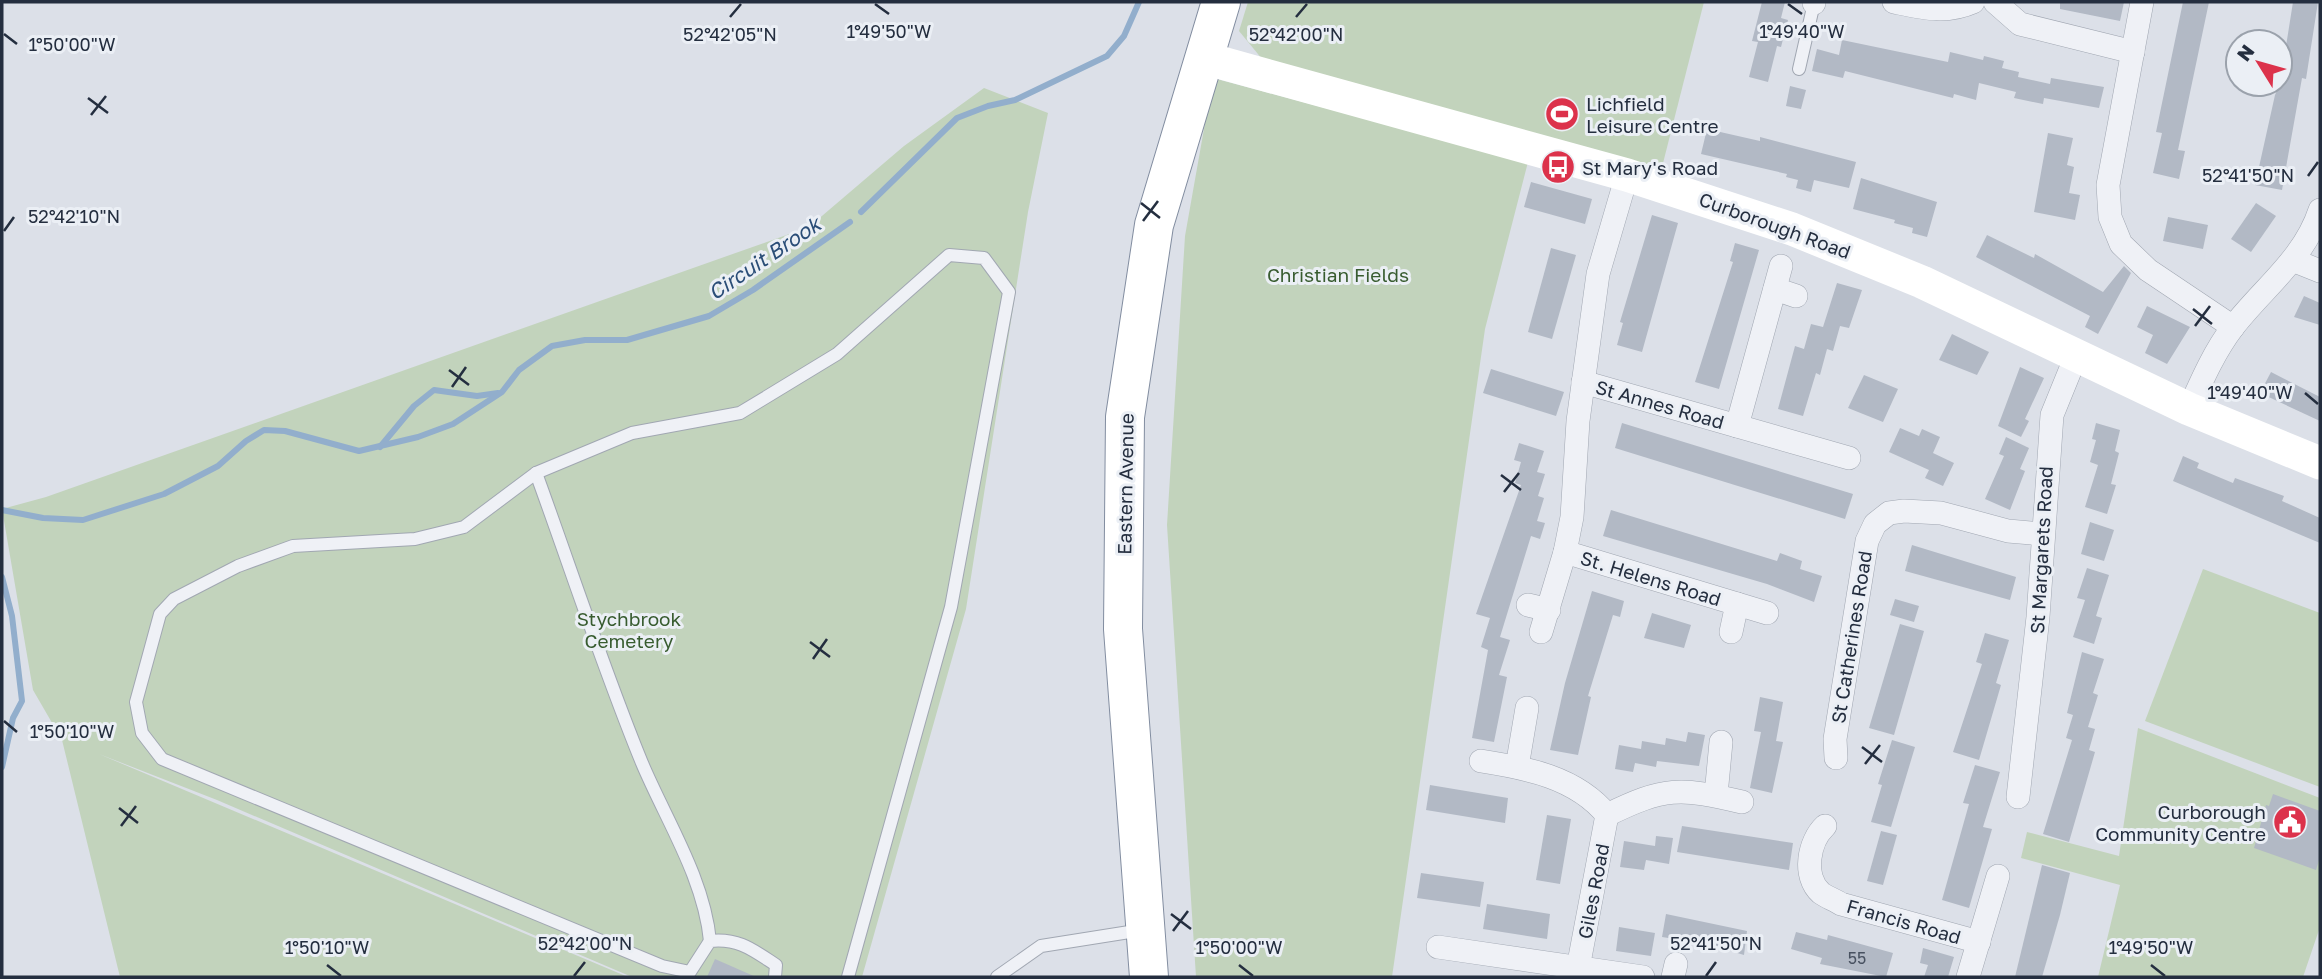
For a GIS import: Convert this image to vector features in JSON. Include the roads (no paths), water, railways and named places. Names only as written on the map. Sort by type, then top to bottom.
[{"type":"highway","name":"Eastern Avenue","points":[[1149,977],[1123,629],[1125,417],[1154,225],[1221,2]]},
{"type":"street","points":[[1894,2],[1933,10],[1956,10],[1973,2]]},
{"type":"street","points":[[1995,2],[2020,24],[2133,52]]},
{"type":"street","points":[[2142,2],[2108,185],[2110,217],[2121,244],[2148,270],[2233,327]]},
{"type":"street","name":"Curborough Road","points":[[1204,58],[1627,174],[1792,229],[1896,271],[2189,409],[2320,463]]},
{"type":"street","points":[[1541,632],[1538,607],[1565,552],[1572,517],[1583,382],[1598,274],[1627,174]]},
{"type":"street","points":[[2189,409],[2211,361],[2233,327],[2295,261],[2312,233],[2320,210]]},
{"type":"street","points":[[2295,261],[2320,271]]},
{"type":"street","name":"St Annes Road","points":[[1738,426],[1786,292],[1782,266]]},
{"type":"street","name":"St Margarets Road","points":[[2018,797],[2018,748],[2043,534],[2052,415],[2076,356]]},
{"type":"street","name":"St Annes Road","points":[[1583,382],[1841,452]]},
{"type":"street","name":"St Catherines Road","points":[[1836,758],[1835,739],[1867,541],[1875,524],[1889,513],[1941,513],[2008,531],[2043,534]]},
{"type":"street","name":"St. Helens Road","points":[[1565,552],[1767,613]]},
{"type":"street","name":"St. Helens Road","points":[[1731,632],[1737,604]]},
{"type":"street","points":[[1517,766],[1527,708]]},
{"type":"street","points":[[1716,796],[1721,742]]},
{"type":"street","name":"Giles Road","points":[[1481,761],[1543,773],[1596,801],[1607,815],[1578,968]]},
{"type":"street","name":"Giles Road","points":[[1607,815],[1642,798],[1680,790],[1742,802]]},
{"type":"street","name":"Francis Road","points":[[1825,826],[1817,834],[1811,856],[1815,885],[1822,894],[1841,904],[1979,942]]},
{"type":"street","name":"Francis Road","points":[[1968,977],[1998,876]]},
{"type":"street","points":[[1438,947],[1509,967],[1578,968],[1643,977]]},
{"type":"lane","points":[[1799,69],[1814,2]]},
{"type":"lane","points":[[536,473],[643,764],[681,846],[708,919],[710,941],[690,972],[662,966],[162,759],[142,733],[136,702],[160,614],[174,598],[238,566],[292,546],[415,539],[464,527],[536,473],[632,433],[740,414],[837,354],[949,255],[984,258],[1009,292],[951,607],[848,977]]},
{"type":"lane","points":[[997,977],[1041,946],[1144,930]]},
{"type":"lane","points":[[710,941],[729,939],[754,950],[776,965],[775,977]]},
{"type":"waterway","name":"Circuit Brook","points":[[861,212],[957,118],[988,106],[1015,100],[1107,56],[1124,36],[1139,2]]},
{"type":"waterway","name":"Circuit Brook","points":[[2,510],[43,518],[83,520],[164,494],[218,466],[246,441],[264,430],[285,431],[359,451],[418,437],[453,424],[502,392],[519,370],[552,346],[585,340],[627,340],[709,316],[753,290],[850,222]]},
{"type":"waterway","points":[[380,447],[414,406],[434,390],[477,396],[498,393]]},
{"type":"waterway","name":"Circuit Brook","points":[[2,577],[12,616],[22,701],[13,718],[2,767]]},
{"type":"place","name":"Lichfield Leisure Centre","points":[[1562,114]]},
{"type":"place","name":"St Mary's Road","points":[[1558,167]]},
{"type":"place","name":"Curborough Community Centre","points":[[2290,822]]},
{"type":"park label","name":"Christian Fields","points":[[1338,274]]},
{"type":"park label","name":"Stychbrook Cemetery","points":[[629,629]]}]
